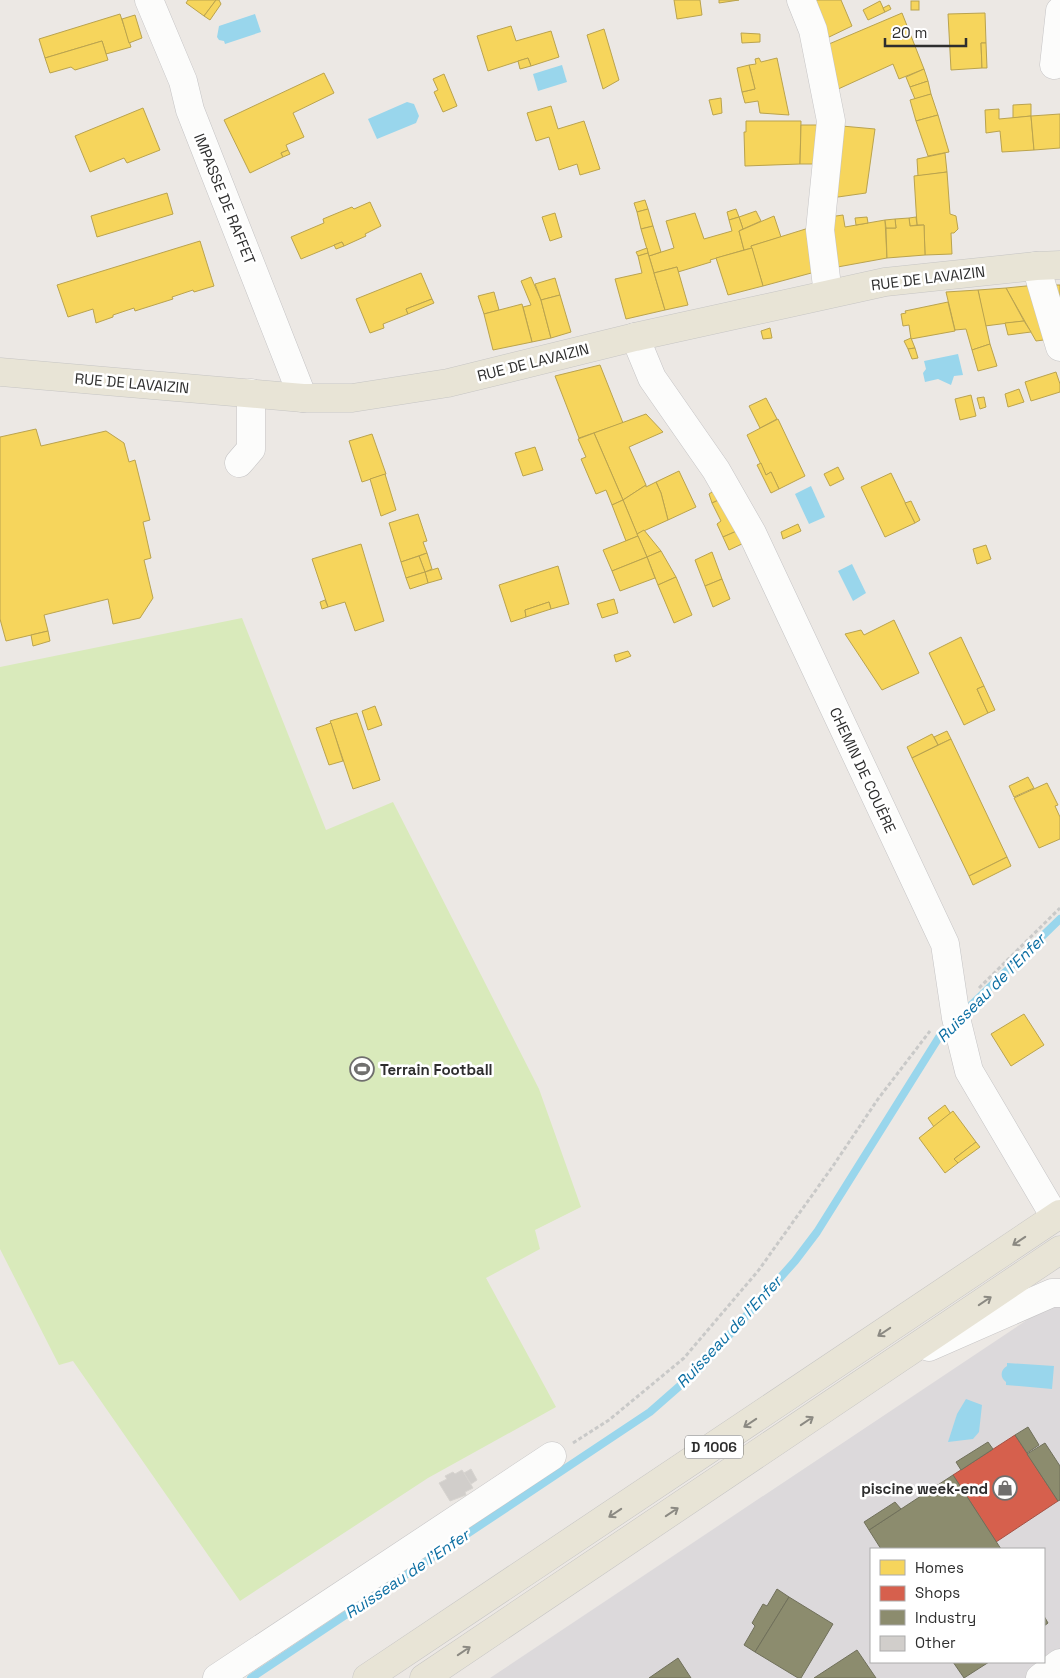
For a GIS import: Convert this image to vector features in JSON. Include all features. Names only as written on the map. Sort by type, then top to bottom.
[{"type":"main road","name":"RUE DE LAVAIZIN","points":[[0,372],[303,398],[352,398],[448,383],[636,337],[885,282],[1048,265]]},
{"type":"main road","name":"D 1006","points":[[367,1678],[1058,1216]]},
{"type":"main road","name":"D 1006","points":[[424,1678],[1060,1250]]},
{"type":"street","name":"IMPASSE DE RAFFET","points":[[149,0],[183,81],[190,110],[303,398]]},
{"type":"street","points":[[801,0],[813,30],[831,121],[820,230],[828,294]]},
{"type":"street","points":[[1054,65],[1060,11]]},
{"type":"street","points":[[1048,265],[1060,347]]},
{"type":"street","name":"CHEMIN DE COUÈRE","points":[[636,337],[652,378],[716,470],[756,542],[945,944],[955,1007],[969,1070],[1058,1216]]},
{"type":"street","points":[[240,463],[251,449],[251,393]]},
{"type":"street","points":[[896,1362],[1052,1293],[1060,1293]]},
{"type":"street","points":[[217,1678],[552,1456]]},
{"type":"street","points":[[1040,1678],[1060,1663]]},
{"type":"path","points":[[552,1456],[609,1420],[684,1358],[758,1271],[878,1099],[940,1018],[979,989],[1060,908]]},
{"type":"shaded area","points":[[1060,1298],[1060,1678],[490,1678]]},
{"type":"green space","points":[[242,618],[326,830],[393,802],[539,1089],[581,1207],[535,1230],[540,1249],[486,1278],[556,1407],[428,1478],[240,1601],[73,1361],[59,1365],[0,1249],[0,667]]},
{"type":"water","points":[[255,14],[261,32],[225,44],[224,41],[219,40],[217,37],[219,26]]},
{"type":"water","points":[[562,65],[567,82],[538,91],[533,74]]},
{"type":"water","points":[[407,102],[414,104],[419,116],[416,123],[377,139],[368,119]]},
{"type":"water","points":[[958,354],[963,375],[954,376],[951,385],[938,379],[925,382],[923,373],[926,369],[924,361]]},
{"type":"water","points":[[811,486],[825,517],[809,524],[795,494]]},
{"type":"water","points":[[852,564],[866,593],[853,601],[838,571]]},
{"type":"water","points":[[1007,1363],[1054,1366],[1052,1389],[1006,1385],[1002,1374]]},
{"type":"water","points":[[966,1399],[982,1405],[979,1432],[973,1439],[948,1442],[957,1414]]},
{"type":"building: Homes","points":[[188,0],[216,0],[204,16],[186,3]]},
{"type":"building: Homes","points":[[216,0],[219,0],[221,4],[210,20],[204,16]]},
{"type":"building: Homes","points":[[674,0],[700,0],[702,15],[677,19]]},
{"type":"building: Homes","points":[[719,0],[739,0],[719,3]]},
{"type":"building: Homes","points":[[810,0],[841,0],[852,26],[827,38]]},
{"type":"building: Homes","points":[[880,1],[885,12],[868,20],[863,10]]},
{"type":"building: Homes","points":[[911,1],[919,1],[919,10],[911,10]]},
{"type":"building: Homes","points":[[889,5],[891,9],[885,12],[883,8]]},
{"type":"building: Homes","points":[[902,13],[924,69],[899,79],[893,64],[836,90],[829,44]]},
{"type":"building: Homes","points":[[985,13],[986,43],[981,43],[982,68],[951,70],[948,14]]},
{"type":"building: Homes","points":[[120,14],[131,47],[106,54],[102,41],[45,58],[39,39]]},
{"type":"building: Homes","points":[[135,15],[142,38],[129,43],[122,19]]},
{"type":"building: Homes","points":[[511,26],[516,41],[551,31],[559,57],[531,66],[528,58],[488,71],[477,36]]},
{"type":"building: Homes","points":[[604,29],[619,80],[603,89],[587,35]]},
{"type":"building: Homes","points":[[741,33],[760,34],[760,42],[742,43]]},
{"type":"building: Homes","points":[[102,41],[108,60],[75,70],[71,67],[50,73],[45,58]]},
{"type":"building: Homes","points":[[981,43],[986,43],[987,68],[982,68]]},
{"type":"building: Homes","points":[[528,58],[531,66],[520,69],[518,61]]},
{"type":"building: Homes","points":[[759,58],[761,62],[777,58],[789,115],[760,113],[758,101],[745,103],[742,92],[755,89],[749,65],[756,64],[755,59]]},
{"type":"building: Homes","points":[[749,65],[755,89],[742,92],[737,68]]},
{"type":"building: Homes","points":[[924,69],[928,81],[910,87],[906,77]]},
{"type":"building: Homes","points":[[324,73],[334,93],[293,113],[304,137],[286,145],[288,150],[281,153],[283,157],[250,173],[224,120]]},
{"type":"building: Homes","points":[[444,74],[457,106],[443,112],[434,92],[438,90],[433,79]]},
{"type":"building: Homes","points":[[928,81],[931,94],[915,99],[910,87]]},
{"type":"building: Homes","points":[[931,94],[938,115],[916,121],[910,100]]},
{"type":"building: Homes","points":[[721,98],[722,113],[713,115],[709,100]]},
{"type":"building: Homes","points":[[1031,104],[1031,116],[1013,118],[1013,105]]},
{"type":"building: Homes","points":[[551,106],[558,129],[584,121],[600,169],[580,175],[577,164],[559,170],[549,137],[536,141],[527,113]]},
{"type":"building: Homes","points":[[143,108],[160,150],[127,163],[124,158],[90,172],[75,136]]},
{"type":"building: Homes","points":[[999,109],[999,119],[1031,116],[1034,150],[1002,152],[1000,131],[986,133],[985,110]]},
{"type":"building: Homes","points":[[1060,114],[1060,148],[1034,150],[1031,116]]},
{"type":"building: Homes","points":[[938,115],[949,152],[928,156],[916,121]]},
{"type":"building: Homes","points":[[746,121],[801,121],[800,164],[745,166],[744,132],[746,132]]},
{"type":"building: Homes","points":[[801,125],[821,125],[817,164],[800,164]]},
{"type":"building: Homes","points":[[842,126],[875,129],[866,193],[831,198]]},
{"type":"building: Homes","points":[[288,150],[290,154],[283,157],[281,153]]},
{"type":"building: Homes","points":[[945,153],[947,172],[918,176],[917,159]]},
{"type":"building: Homes","points":[[947,172],[950,214],[956,216],[958,229],[951,233],[952,254],[925,255],[924,225],[917,225],[914,176]]},
{"type":"building: Homes","points":[[167,193],[173,214],[97,237],[91,216]]},
{"type":"building: Homes","points":[[645,200],[648,209],[637,212],[634,203]]},
{"type":"building: Homes","points":[[370,202],[381,226],[365,234],[366,236],[344,246],[342,242],[301,259],[291,237],[324,223],[323,219]]},
{"type":"building: Homes","points":[[648,209],[653,226],[641,229],[637,212]]},
{"type":"building: Homes","points":[[736,209],[739,217],[729,220],[727,212]]},
{"type":"building: Homes","points":[[756,211],[761,221],[743,229],[739,217]]},
{"type":"building: Homes","points":[[555,213],[562,237],[550,241],[542,217]]},
{"type":"building: Homes","points":[[695,213],[704,239],[732,231],[729,220],[739,217],[743,229],[739,231],[744,250],[678,272],[677,267],[654,273],[649,256],[674,248],[666,221]]},
{"type":"building: Homes","points":[[843,215],[845,227],[885,220],[887,258],[832,268],[829,217]]},
{"type":"building: Homes","points":[[774,216],[781,237],[744,250],[739,231]]},
{"type":"building: Homes","points":[[867,217],[868,223],[856,225],[855,218]]},
{"type":"building: Homes","points":[[916,217],[917,225],[910,226],[909,218]]},
{"type":"building: Homes","points":[[909,218],[910,226],[924,225],[925,255],[887,258],[886,228],[896,228],[895,219]]},
{"type":"building: Homes","points":[[895,219],[896,228],[886,228],[885,220]]},
{"type":"building: Homes","points":[[653,226],[661,252],[649,256],[641,229]]},
{"type":"building: Homes","points":[[812,227],[815,272],[763,286],[751,246]]},
{"type":"building: Homes","points":[[200,241],[214,286],[194,292],[193,290],[172,297],[173,299],[135,311],[134,308],[96,323],[93,309],[68,317],[57,285]]},
{"type":"building: Homes","points":[[342,242],[344,246],[336,249],[334,245]]},
{"type":"building: Homes","points":[[647,248],[648,253],[638,256],[636,252]]},
{"type":"building: Homes","points":[[752,248],[763,286],[728,295],[716,258]]},
{"type":"building: Homes","points":[[648,253],[665,310],[626,319],[615,279],[642,273],[638,256]]},
{"type":"building: Homes","points":[[677,267],[688,305],[665,310],[654,273]]},
{"type":"building: Homes","points":[[421,273],[432,299],[406,309],[408,314],[383,324],[384,328],[370,333],[356,299]]},
{"type":"building: Homes","points":[[531,277],[541,300],[551,338],[532,342],[523,307],[531,305],[521,281]]},
{"type":"building: Homes","points":[[555,278],[560,295],[541,300],[535,284]]},
{"type":"building: Homes","points":[[1036,285],[1051,339],[1036,341],[1006,288]]},
{"type":"building: Homes","points":[[1049,285],[1060,285],[1060,317]]},
{"type":"building: Homes","points":[[1006,288],[1024,321],[985,326],[978,290]]},
{"type":"building: Homes","points":[[978,290],[990,344],[972,350],[966,329],[955,330],[946,292]]},
{"type":"building: Homes","points":[[494,292],[499,310],[484,314],[478,296]]},
{"type":"building: Homes","points":[[560,295],[571,332],[551,338],[541,300]]},
{"type":"building: Homes","points":[[432,299],[434,303],[408,314],[406,309]]},
{"type":"building: Homes","points":[[948,302],[955,331],[911,339],[909,325],[903,326],[901,314],[906,313],[905,311]]},
{"type":"building: Homes","points":[[522,304],[532,342],[493,350],[484,314]]},
{"type":"building: Homes","points":[[1024,321],[1031,332],[1008,335],[1005,323]]},
{"type":"building: Homes","points":[[770,328],[772,338],[763,339],[761,331]]},
{"type":"building: Homes","points":[[911,338],[915,348],[908,349],[904,341]]},
{"type":"building: Homes","points":[[990,344],[997,366],[978,371],[972,350]]},
{"type":"building: Homes","points":[[915,348],[918,358],[912,359],[908,349]]},
{"type":"building: Homes","points":[[600,365],[623,423],[579,438],[555,376]]},
{"type":"building: Homes","points":[[1056,372],[1060,384],[1060,392],[1031,401],[1025,382]]},
{"type":"building: Homes","points":[[1019,389],[1024,402],[1008,407],[1005,394]]},
{"type":"building: Homes","points":[[971,395],[976,416],[960,420],[955,399]]},
{"type":"building: Homes","points":[[984,397],[986,407],[980,409],[977,398]]},
{"type":"building: Homes","points":[[766,398],[777,419],[760,428],[749,406]]},
{"type":"building: Homes","points":[[646,414],[663,432],[629,447],[646,485],[623,500],[594,433]]},
{"type":"building: Homes","points":[[778,419],[805,476],[779,489],[771,472],[766,475],[747,435]]},
{"type":"building: Homes","points":[[36,429],[41,446],[106,431],[124,443],[129,462],[135,460],[150,520],[143,522],[151,558],[144,560],[153,598],[140,618],[113,624],[108,599],[44,615],[48,631],[6,641],[0,619],[0,437]]},
{"type":"building: Homes","points":[[594,433],[623,500],[612,505],[606,490],[596,494],[581,459],[586,457],[578,439]]},
{"type":"building: Homes","points":[[372,434],[386,474],[362,482],[349,441]]},
{"type":"building: Homes","points":[[535,447],[543,470],[523,476],[515,453]]},
{"type":"building: Homes","points":[[761,463],[766,475],[771,472],[779,489],[771,493],[757,465]]},
{"type":"building: Homes","points":[[838,467],[844,479],[830,486],[824,474]]},
{"type":"building: Homes","points":[[679,471],[696,507],[668,520],[656,482]]},
{"type":"building: Homes","points":[[891,473],[915,523],[885,537],[861,487]]},
{"type":"building: Homes","points":[[385,474],[396,510],[381,516],[370,479]]},
{"type":"building: Homes","points":[[656,482],[668,520],[637,534],[623,500],[646,485],[646,487]]},
{"type":"building: Homes","points":[[715,490],[723,498],[712,503],[709,494]]},
{"type":"building: Homes","points":[[723,498],[739,530],[723,537],[717,524],[721,521],[712,503]]},
{"type":"building: Homes","points":[[623,500],[638,536],[626,541],[612,505]]},
{"type":"building: Homes","points":[[911,501],[920,520],[915,523],[905,503]]},
{"type":"building: Homes","points":[[418,514],[427,541],[423,542],[427,553],[401,562],[389,523]]},
{"type":"building: Homes","points":[[798,524],[801,531],[783,539],[781,532]]},
{"type":"building: Homes","points":[[644,530],[661,551],[647,557],[637,534]]},
{"type":"building: Homes","points":[[739,530],[744,543],[729,550],[723,537]]},
{"type":"building: Homes","points":[[638,536],[647,557],[612,571],[603,550]]},
{"type":"building: Homes","points":[[361,544],[384,621],[355,631],[345,602],[328,607],[312,559]]},
{"type":"building: Homes","points":[[986,545],[991,559],[977,564],[973,549]]},
{"type":"building: Homes","points":[[661,551],[676,577],[658,585],[647,557]]},
{"type":"building: Homes","points":[[712,552],[722,579],[705,586],[695,560]]},
{"type":"building: Homes","points":[[427,553],[432,569],[425,572],[419,556]]},
{"type":"building: Homes","points":[[419,556],[425,572],[406,578],[401,562]]},
{"type":"building: Homes","points":[[647,557],[655,578],[620,591],[612,571]]},
{"type":"building: Homes","points":[[558,566],[569,604],[551,609],[549,602],[525,610],[526,617],[511,622],[499,585]]},
{"type":"building: Homes","points":[[438,568],[442,579],[428,583],[425,572]]},
{"type":"building: Homes","points":[[425,572],[428,583],[410,589],[406,578]]},
{"type":"building: Homes","points":[[676,577],[692,615],[674,623],[658,585]]},
{"type":"building: Homes","points":[[722,579],[730,599],[713,607],[705,586]]},
{"type":"building: Homes","points":[[614,599],[618,613],[602,618],[597,604]]},
{"type":"building: Homes","points":[[325,600],[328,607],[322,609],[320,602]]},
{"type":"building: Homes","points":[[549,602],[551,609],[526,617],[525,610]]},
{"type":"building: Homes","points":[[894,620],[919,673],[882,690],[845,634],[861,630],[864,635]]},
{"type":"building: Homes","points":[[48,631],[50,641],[33,646],[31,635]]},
{"type":"building: Homes","points":[[961,637],[984,686],[977,689],[988,713],[964,725],[929,653]]},
{"type":"building: Homes","points":[[628,651],[631,656],[616,662],[614,655]]},
{"type":"building: Homes","points":[[984,686],[995,710],[988,713],[977,689]]},
{"type":"building: Homes","points":[[375,706],[382,725],[368,730],[362,711]]},
{"type":"building: Homes","points":[[357,713],[380,780],[353,789],[330,721]]},
{"type":"building: Homes","points":[[331,723],[343,761],[329,765],[316,728]]},
{"type":"building: Homes","points":[[947,731],[951,739],[938,745],[934,737]]},
{"type":"building: Homes","points":[[932,734],[938,745],[912,758],[907,747]]},
{"type":"building: Homes","points":[[951,739],[1007,857],[969,876],[912,758]]},
{"type":"building: Homes","points":[[1028,777],[1034,788],[1014,797],[1009,786]]},
{"type":"building: Homes","points":[[1047,783],[1058,805],[1055,806],[1060,817],[1060,839],[1039,848],[1014,798]]},
{"type":"building: Homes","points":[[1007,857],[1011,866],[973,885],[969,876]]},
{"type":"building: Homes","points":[[1024,1014],[1044,1045],[1011,1066],[991,1034]]},
{"type":"building: Homes","points":[[945,1105],[951,1114],[934,1127],[928,1118]]},
{"type":"building: Homes","points":[[953,1111],[976,1142],[954,1159],[958,1163],[945,1173],[919,1138]]},
{"type":"building: Homes","points":[[976,1142],[980,1147],[958,1163],[954,1159]]},
{"type":"building: Shops","name":"piscine week-end","points":[[1015,1435],[1058,1501],[996,1542],[953,1475]]},
{"type":"building: Industry","points":[[1028,1427],[1039,1445],[1027,1453],[1015,1435]]},
{"type":"building: Industry","points":[[988,1442],[993,1449],[961,1470],[956,1462]]},
{"type":"building: Industry","points":[[1045,1443],[1060,1466],[1060,1500],[1058,1501],[1027,1454]]},
{"type":"building: Industry","points":[[953,1475],[1000,1548],[880,1548],[869,1530]]},
{"type":"building: Industry","points":[[895,1502],[901,1509],[869,1530],[864,1522]]},
{"type":"building: Industry","points":[[777,1589],[789,1597],[755,1652],[744,1645],[755,1626],[752,1623],[763,1604],[767,1606]]},
{"type":"building: Industry","points":[[789,1597],[833,1624],[801,1678],[755,1652]]},
{"type":"building: Industry","points":[[857,1650],[876,1678],[814,1678]]},
{"type":"building: Industry","points":[[678,1658],[691,1678],[649,1678]]},
{"type":"building: Industry","points":[[954,1663],[987,1663],[964,1678]]},
{"type":"building: Other","points":[[471,1469],[477,1480],[471,1484],[464,1473]]},
{"type":"building: Other","points":[[462,1470],[473,1488],[465,1492],[466,1495],[450,1501],[439,1483],[447,1479],[445,1476]]},
{"type":"waterway","name":"Ruisseau de l'Enfer","points":[[961,1015],[1060,919]]},
{"type":"waterway","name":"Ruisseau de l'Enfer","points":[[251,1678],[650,1412],[699,1369],[795,1261],[817,1232],[941,1034],[951,1025]]},
{"type":"place","name":"Terrain Football","points":[[362,1069]]},
{"type":"place","name":"piscine week-end","points":[[1005,1488]]}]
